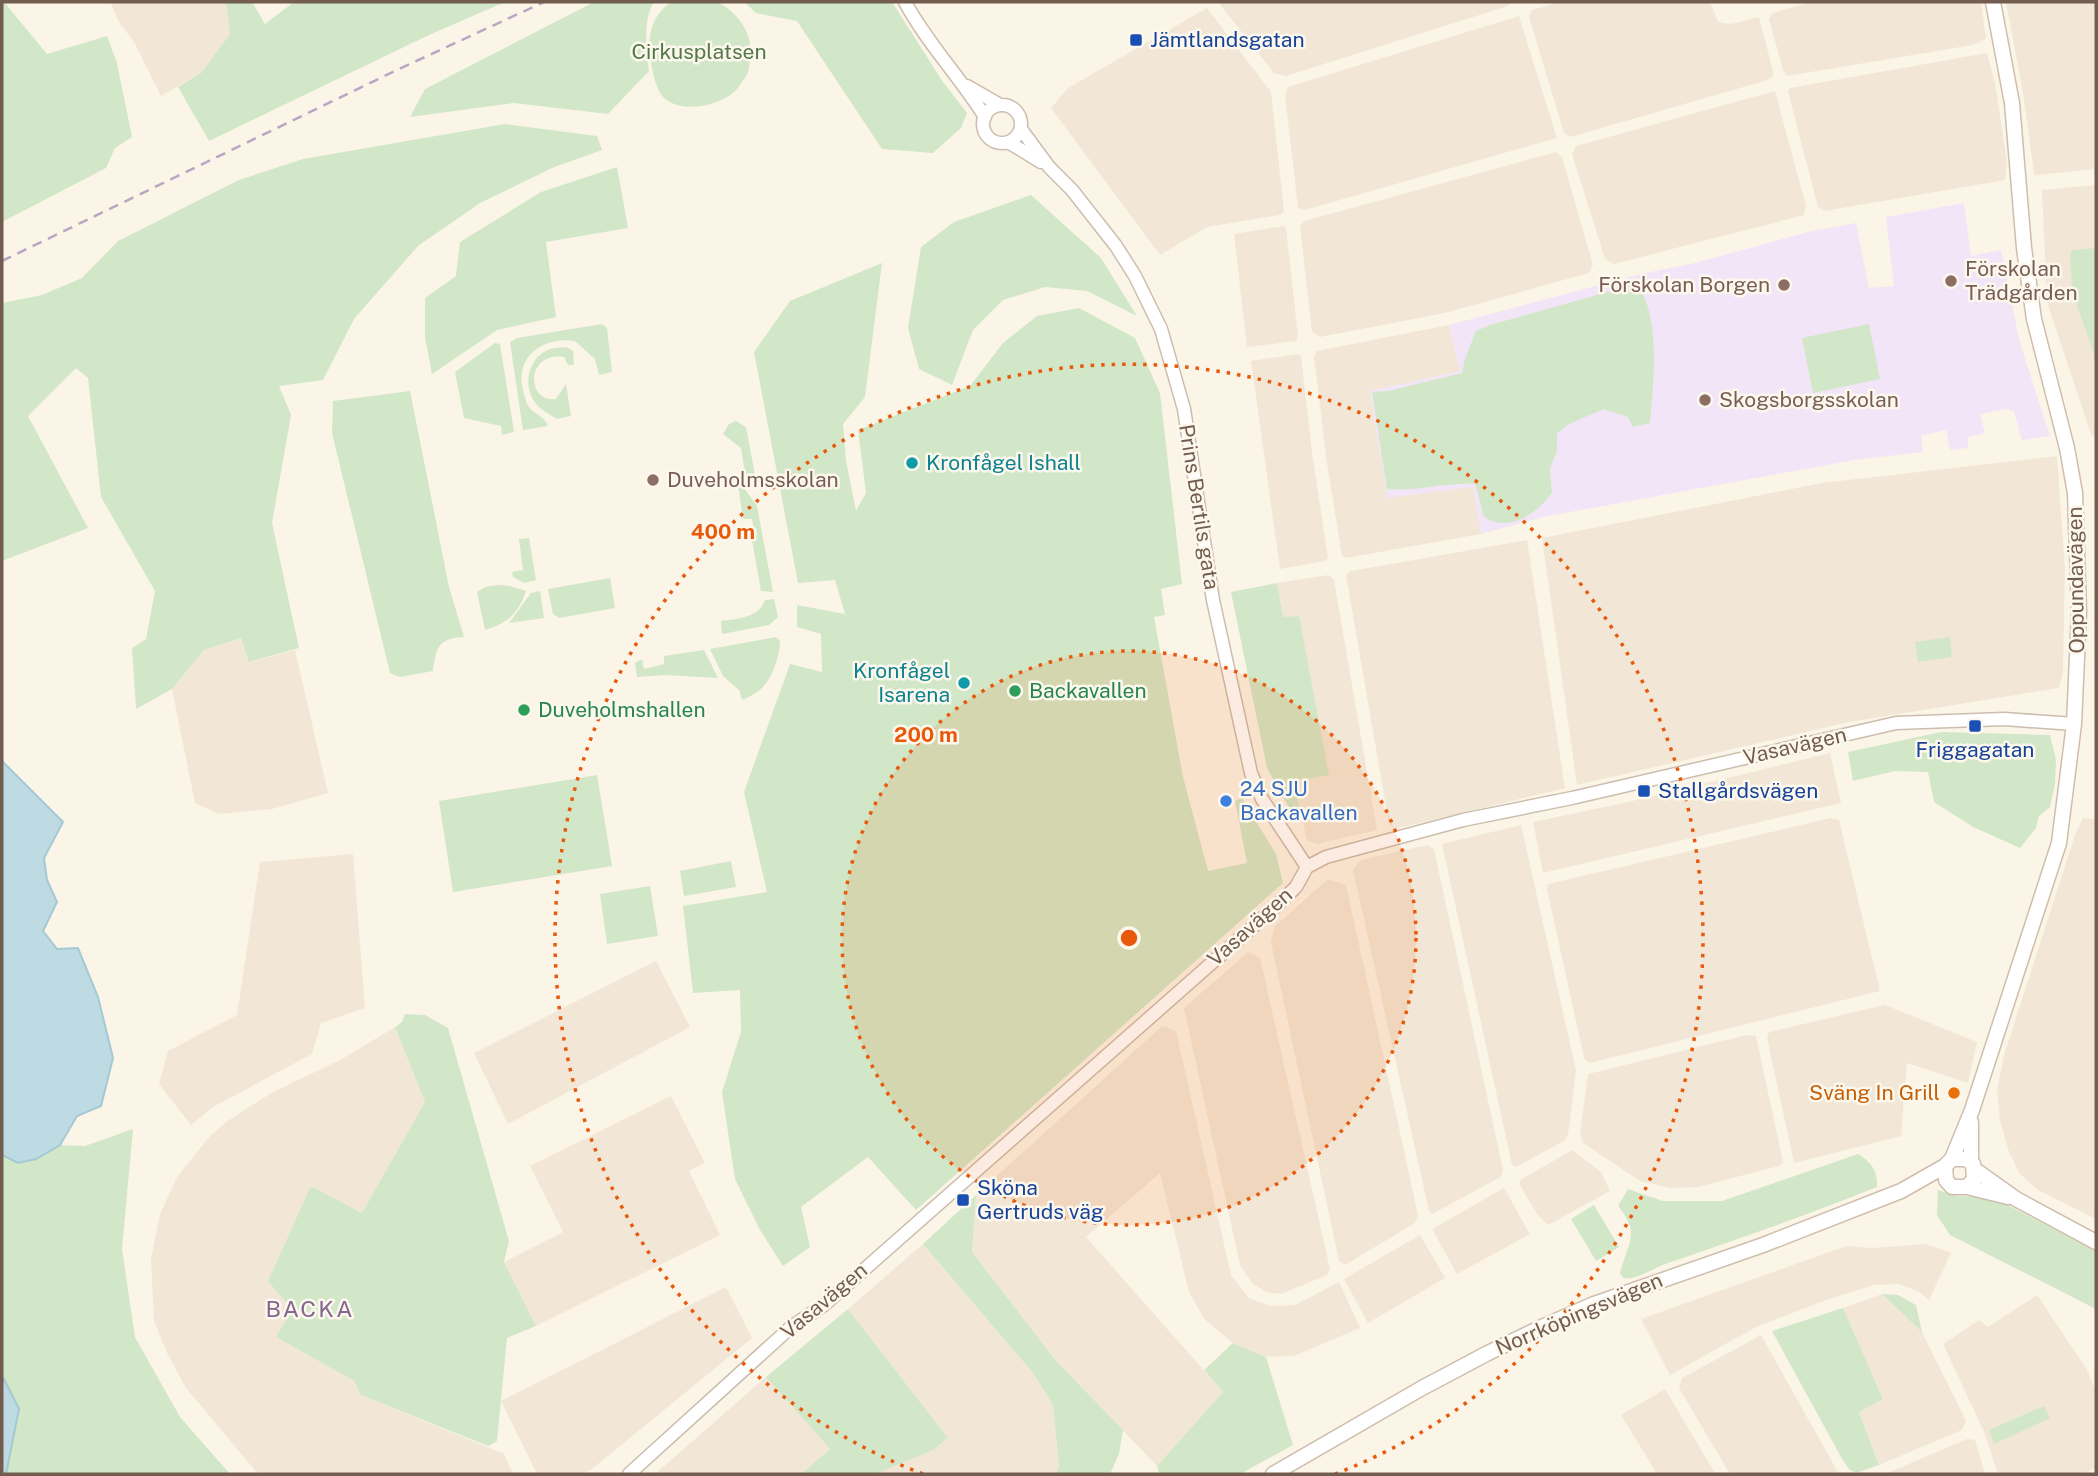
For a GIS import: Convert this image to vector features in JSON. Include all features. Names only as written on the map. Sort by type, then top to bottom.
[{"type":"main road","name":"Oppundavägen","points":[[1948,1163],[1972,1110],[2059,843],[2074,724],[2079,612],[2075,493],[2067,448],[2034,319],[2024,248],[2012,103],[1993,2]]},
{"type":"main road","name":"Oppundavägen","points":[[1972,1110],[1969,1140],[1973,1166]]},
{"type":"main road","points":[[2016,1199],[1957,1188],[1948,1183],[1944,1176],[1948,1163],[1961,1158],[2016,1199],[2096,1242]]},
{"type":"main road","name":"Norrköpingsvägen","points":[[1273,1474],[1422,1388],[1542,1327],[1594,1304],[1763,1245],[1901,1191],[1948,1163]]},
{"type":"main road","points":[[1967,1188],[1974,1179],[1973,1166]]},
{"type":"main road","name":"Norrköpingsvägen","points":[[1901,1191],[1948,1183]]},
{"type":"street","points":[[905,2],[923,33],[964,85],[985,117]]},
{"type":"street","points":[[964,85],[1017,112],[1021,119],[1021,129],[1017,137],[998,143],[988,137],[984,127],[989,111],[1000,105]]},
{"type":"street","name":"Prins Bertils gata","points":[[1021,129],[1049,167],[1072,190],[1116,246],[1135,276],[1161,329],[1184,409],[1203,541],[1211,572],[1213,600],[1251,773],[1262,799],[1307,867]]},
{"type":"street","name":"Prins Bertils gata","points":[[1008,142],[1049,167]]},
{"type":"street","name":"Vasavägen","points":[[629,1474],[791,1327],[824,1305],[1274,908],[1296,887],[1307,867],[1343,850],[1463,820],[1572,799],[1896,723],[2004,719],[2074,724]]},
{"type":"shaded area","points":[[110,2],[226,2],[230,34],[201,73],[161,96]]},
{"type":"shaded area","points":[[1218,2],[1512,2],[1508,6],[1286,76],[1274,73]]},
{"type":"shaded area","points":[[1560,2],[1710,2],[1718,22],[1731,24],[1759,17],[1774,75],[1768,80],[1570,137],[1564,133],[1529,17],[1532,10]]},
{"type":"shaded area","points":[[1810,2],[1981,2],[1986,39],[1973,45],[1787,76],[1769,19],[1773,13]]},
{"type":"shaded area","points":[[2006,2],[2096,2],[2096,169],[2036,175],[2034,173]]},
{"type":"shaded area","points":[[1207,8],[1271,92],[1284,211],[1280,215],[1207,227],[1160,255],[1051,108],[1068,88]]},
{"type":"shaded area","points":[[1519,16],[1557,138],[1305,210],[1298,208],[1285,95],[1288,87]]},
{"type":"shaded area","points":[[1987,53],[1995,83],[2007,163],[2005,180],[1825,211],[1818,207],[1788,92],[1790,88]]},
{"type":"shaded area","points":[[1775,91],[1806,206],[1804,215],[1614,264],[1605,259],[1572,154],[1576,146]]},
{"type":"shaded area","points":[[1556,152],[1562,157],[1593,265],[1589,273],[1445,313],[1320,337],[1312,332],[1300,227],[1304,221]]},
{"type":"shaded area","points":[[2096,185],[2096,434],[2092,437],[2047,302],[2042,190]]},
{"type":"shaded area","name":"Skogsborgsskolan","points":[[1964,203],[1971,256],[2001,250],[2020,343],[2050,436],[2022,440],[2014,411],[2006,409],[1980,414],[1985,433],[1968,437],[1968,448],[1950,450],[1946,430],[1921,436],[1923,452],[1854,460],[1543,517],[1481,534],[1473,487],[1387,498],[1370,391],[1460,371],[1449,325],[1808,232],[1856,223],[1869,288],[1894,286],[1886,217]]},
{"type":"shaded area","points":[[1283,226],[1286,228],[1298,336],[1296,341],[1247,347],[1234,234]]},
{"type":"shaded area","points":[[1449,325],[1461,371],[1371,391],[1474,487],[1481,534],[1346,558],[1342,556],[1327,463],[1314,357],[1317,351]]},
{"type":"shaded area","points":[[1298,354],[1301,356],[1328,558],[1325,561],[1280,569],[1251,361]]},
{"type":"shaded area","points":[[2057,456],[2065,569],[2063,672],[2059,688],[1849,722],[1577,785],[1542,538],[1822,483]]},
{"type":"shaded area","points":[[1527,540],[1565,788],[1395,829],[1389,824],[1346,575],[1351,571]]},
{"type":"shaded area","points":[[1329,575],[1334,580],[1377,830],[1317,844],[1307,840],[1293,780],[1328,775],[1298,616],[1283,618],[1277,583]]},
{"type":"shaded area","points":[[241,638],[250,662],[295,650],[328,793],[272,809],[218,814],[195,803],[172,689],[204,650]]},
{"type":"shaded area","points":[[1830,753],[1841,803],[1543,873],[1533,822]]},
{"type":"shaded area","points":[[1831,818],[1839,820],[1880,991],[1589,1063],[1584,1058],[1548,884]]},
{"type":"shaded area","points":[[2083,818],[2096,819],[2096,1219],[2038,1190],[2020,1174],[2009,1152],[2000,1121],[1997,1091],[2004,1055],[2075,835]]},
{"type":"shaded area","points":[[1521,825],[1576,1070],[1568,1135],[1564,1141],[1516,1167],[1512,1165],[1442,844]]},
{"type":"shaded area","points":[[1427,845],[1434,849],[1503,1170],[1501,1177],[1432,1214],[1429,1211],[1353,870],[1361,860]]},
{"type":"shaded area","points":[[353,854],[365,1008],[321,1023],[312,1054],[213,1107],[191,1125],[159,1084],[168,1051],[237,1015],[260,862]]},
{"type":"shaded area","points":[[1328,879],[1346,885],[1418,1215],[1415,1223],[1345,1265],[1339,1261],[1271,942],[1274,927]]},
{"type":"shaded area","points":[[1248,952],[1260,958],[1330,1269],[1327,1275],[1281,1294],[1266,1292],[1252,1283],[1240,1265],[1184,1008]]},
{"type":"shaded area","points":[[656,961],[690,1027],[508,1124],[474,1053]]},
{"type":"shaded area","points":[[1885,1005],[1977,1042],[1968,1083],[1907,1063],[1901,1136],[1794,1163],[1767,1038],[1769,1032]]},
{"type":"shaded area","points":[[1162,1026],[1176,1031],[1231,1275],[1249,1298],[1270,1306],[1295,1305],[1339,1282],[1360,1328],[1294,1356],[1266,1357],[1233,1343],[1204,1319],[1189,1292],[1160,1173],[1086,1237],[1223,1392],[1157,1466],[1057,1362],[972,1252],[976,1195]]},
{"type":"shaded area","points":[[395,1027],[425,1102],[362,1213],[311,1186],[292,1309],[276,1337],[354,1381],[361,1395],[504,1454],[513,1474],[258,1474],[186,1388],[154,1321],[151,1259],[160,1214],[177,1177],[210,1136],[226,1122],[273,1092],[340,1060]]},
{"type":"shaded area","points":[[1747,1035],[1756,1036],[1783,1162],[1779,1166],[1698,1187],[1670,1188],[1640,1181],[1583,1143],[1580,1134],[1588,1074]]},
{"type":"shaded area","points":[[671,1096],[705,1163],[689,1171],[720,1235],[536,1326],[504,1262],[563,1232],[530,1166]]},
{"type":"shaded area","points":[[1572,1150],[1601,1172],[1610,1191],[1548,1225],[1537,1214],[1520,1185],[1520,1180]]},
{"type":"shaded area","points":[[1504,1188],[1530,1234],[1457,1274],[1432,1229]]},
{"type":"shaded area","points":[[1420,1235],[1445,1278],[1368,1323],[1344,1279]]},
{"type":"shaded area","points":[[923,1244],[1033,1373],[1053,1405],[1059,1467],[1056,1474],[876,1474],[933,1450],[948,1438],[848,1309]]},
{"type":"shaded area","points":[[1926,1244],[1951,1253],[1929,1300],[1918,1291],[1898,1284],[1874,1285],[1758,1326],[1670,1375],[1641,1319],[1846,1246],[1872,1248]]},
{"type":"shaded area","points":[[726,1287],[752,1338],[592,1469],[581,1474],[537,1474],[501,1401]]},
{"type":"shaded area","points":[[1882,1294],[1922,1332],[1966,1421],[1962,1430],[1879,1465],[1859,1411],[1883,1399],[1843,1308]]},
{"type":"shaded area","points":[[2037,1295],[2086,1368],[2096,1391],[2096,1468],[2082,1474],[1998,1474],[1984,1432],[1943,1344],[1979,1320],[1988,1327]]},
{"type":"shaded area","points":[[1761,1335],[1839,1474],[1730,1474],[1679,1388],[1682,1378]]},
{"type":"shaded area","points":[[766,1377],[830,1449],[801,1474],[655,1474]]},
{"type":"shaded area","points":[[1665,1389],[1716,1474],[1657,1474],[1621,1415]]},
{"type":"shaded area","points":[[1967,1439],[1975,1440],[1985,1474],[1885,1474]]},
{"type":"green space","points":[[2,2],[47,54],[107,36],[117,63],[132,137],[115,148],[106,168],[2,222]]},
{"type":"green space","points":[[226,2],[252,2],[265,24],[294,2],[505,2],[429,35],[209,141],[178,87],[201,73],[230,34]]},
{"type":"green space","points":[[594,2],[654,2],[647,27],[649,71],[608,114],[514,103],[410,117],[425,89]]},
{"type":"green space","name":"Cirkusplatsen","points":[[671,2],[719,3],[733,13],[744,27],[751,50],[748,70],[737,89],[727,97],[710,104],[690,107],[672,103],[660,93],[651,63],[650,34],[657,17]]},
{"type":"green space","points":[[744,2],[892,2],[943,82],[967,113],[961,128],[933,153],[882,149],[797,21],[756,13]]},
{"type":"green space","points":[[505,124],[597,136],[602,150],[552,168],[480,203],[418,246],[354,319],[323,380],[279,386],[291,415],[272,523],[299,648],[249,662],[241,638],[204,650],[172,689],[136,709],[132,648],[146,639],[155,591],[101,497],[88,378],[76,368],[28,416],[88,528],[2,561],[2,303],[42,295],[82,278],[118,241],[239,180],[303,159]]},
{"type":"green space","points":[[617,167],[628,228],[546,242],[556,317],[497,330],[432,374],[425,337],[425,298],[456,276],[460,242],[541,192]]},
{"type":"green space","points":[[1031,195],[1101,258],[1137,316],[1087,291],[1045,287],[1003,300],[973,330],[952,385],[919,369],[908,328],[921,247],[954,222]]},
{"type":"green space","points":[[2096,248],[2096,359],[2072,291],[2070,255],[2072,250]]},
{"type":"green space","name":"Backavallen","points":[[882,263],[865,397],[843,424],[846,461],[856,511],[866,493],[858,430],[970,386],[1003,343],[1037,316],[1079,308],[1135,338],[1160,393],[1182,584],[1161,589],[1165,615],[1154,617],[1183,777],[1208,871],[1247,863],[1235,801],[1242,798],[1276,854],[1283,883],[916,1210],[868,1157],[801,1207],[810,1247],[783,1266],[760,1230],[735,1179],[722,1092],[741,1032],[740,990],[693,993],[683,906],[767,892],[744,792],[790,664],[822,672],[821,634],[797,627],[797,605],[845,614],[835,580],[798,583],[754,352],[790,301]]},
{"type":"green space","points":[[1636,284],[1650,313],[1653,331],[1654,371],[1650,423],[1633,427],[1628,417],[1604,409],[1569,424],[1557,433],[1557,451],[1550,469],[1552,493],[1530,514],[1513,522],[1503,523],[1484,517],[1475,484],[1387,489],[1372,392],[1388,391],[1462,373],[1476,331],[1490,325]]},
{"type":"green space","points":[[602,324],[607,328],[612,372],[599,375],[595,359],[575,341],[554,341],[536,349],[529,356],[524,364],[522,386],[529,407],[545,420],[548,426],[523,430],[510,342],[517,338]]},
{"type":"green space","points":[[1869,324],[1880,379],[1813,393],[1802,338]]},
{"type":"green space","points":[[495,343],[500,344],[514,432],[502,435],[501,426],[464,418],[455,372]]},
{"type":"green space","points":[[567,347],[573,351],[574,365],[568,365],[564,357],[551,357],[542,362],[534,377],[539,393],[546,398],[556,399],[566,384],[571,416],[557,419],[540,408],[533,399],[529,391],[529,374],[542,353],[552,348]]},
{"type":"green space","points":[[410,391],[449,587],[464,637],[449,640],[440,646],[435,656],[433,671],[400,677],[390,673],[332,433],[333,401]]},
{"type":"green space","points":[[736,421],[746,427],[757,486],[745,473],[741,448],[723,434],[729,424]]},
{"type":"green space","points":[[737,478],[757,506],[773,592],[761,591],[751,534],[741,536],[741,533],[754,530],[752,519],[743,519]]},
{"type":"green space","points":[[529,538],[536,580],[524,583],[513,577],[512,572],[523,570],[519,539]]},
{"type":"green space","points":[[610,578],[615,608],[559,618],[553,614],[548,589]]},
{"type":"green space","points":[[1277,583],[1283,617],[1299,616],[1329,775],[1293,781],[1302,819],[1297,822],[1267,768],[1231,592]]},
{"type":"green space","points":[[498,585],[526,591],[511,616],[485,630],[477,592],[485,587]]},
{"type":"green space","points":[[540,591],[544,618],[509,623],[531,593]]},
{"type":"green space","points":[[774,599],[778,617],[769,625],[722,634],[721,621],[753,614],[765,600]]},
{"type":"green space","points":[[776,637],[780,641],[779,653],[769,679],[760,690],[742,700],[739,690],[723,676],[710,649]]},
{"type":"green space","points":[[1950,637],[1952,657],[1918,662],[1915,642]]},
{"type":"green space","points":[[704,650],[718,678],[665,675],[637,677],[635,663],[642,659],[644,669],[664,664],[664,656]]},
{"type":"green space","points":[[1941,732],[2050,735],[2056,760],[2050,807],[2039,816],[2036,828],[2020,848],[1973,827],[1934,802],[1928,772],[1895,771],[1853,781],[1848,752]]},
{"type":"green space","points":[[597,775],[612,866],[453,892],[439,801]]},
{"type":"green space","points":[[731,861],[736,887],[684,896],[680,871]]},
{"type":"green space","points":[[650,886],[658,936],[607,944],[600,894]]},
{"type":"green space","points":[[405,1014],[425,1015],[448,1028],[509,1241],[504,1262],[536,1326],[507,1338],[497,1441],[488,1446],[361,1395],[354,1381],[276,1337],[292,1309],[268,1281],[311,1186],[362,1213],[425,1102],[395,1027],[402,1022]]},
{"type":"green space","points":[[133,1129],[122,1249],[135,1337],[180,1417],[230,1474],[6,1474],[19,1409],[4,1380],[2,1385],[2,1155],[18,1163],[36,1159],[60,1145],[85,1146]]},
{"type":"green space","points":[[1858,1154],[1873,1168],[1877,1187],[1668,1263],[1640,1276],[1623,1278],[1620,1273],[1631,1231],[1618,1206],[1628,1189],[1663,1201],[1722,1201]]},
{"type":"green space","points":[[1938,1190],[1956,1196],[1992,1197],[2096,1251],[2096,1309],[1950,1235],[1937,1215]]},
{"type":"green space","points":[[976,1195],[972,1252],[1057,1362],[1123,1430],[1119,1454],[1110,1474],[1056,1474],[1059,1466],[1053,1405],[1033,1373],[923,1244]]},
{"type":"green space","points":[[1594,1205],[1619,1247],[1596,1261],[1571,1219]]},
{"type":"green space","points":[[1882,1294],[1898,1295],[1916,1305],[1922,1332]]},
{"type":"green space","points":[[1843,1308],[1883,1399],[1859,1412],[1879,1465],[1856,1473],[1849,1469],[1841,1457],[1772,1331]]},
{"type":"green space","points":[[848,1309],[948,1438],[933,1450],[876,1474],[801,1474],[830,1449],[766,1377]]},
{"type":"green space","points":[[1233,1343],[1266,1357],[1293,1445],[1240,1474],[1159,1474],[1157,1466],[1223,1392],[1204,1370]]},
{"type":"green space","points":[[2044,1406],[2050,1418],[1994,1444],[1989,1430]]},
{"type":"water","points":[[2,761],[63,822],[44,858],[47,880],[57,902],[43,931],[57,949],[78,948],[98,997],[113,1058],[101,1106],[77,1116],[60,1145],[36,1159],[18,1163],[2,1155]]},
{"type":"water","points":[[4,1379],[19,1409],[6,1474],[2,1474],[2,1385]]},
{"type":"railway","points":[[2,261],[544,2]]},
{"type":"place","name":"Jämtlandsgatan","points":[[1136,40]]},
{"type":"place","name":"Förskolan Trädgården","points":[[1951,281]]},
{"type":"place","name":"Förskolan Borgen","points":[[1784,285]]},
{"type":"place","name":"Skogsborgsskolan","points":[[1705,400]]},
{"type":"place","name":"Kronfågel Ishall","points":[[912,463]]},
{"type":"place","name":"Duveholmsskolan","points":[[653,480]]},
{"type":"place","name":"Kronfågel Isarena","points":[[964,683]]},
{"type":"place","name":"Backavallen","points":[[1015,691]]},
{"type":"place","name":"Duveholmshallen","points":[[524,710]]},
{"type":"place","name":"Friggagatan","points":[[1975,726]]},
{"type":"place","name":"Stallgårdsvägen","points":[[1644,791]]},
{"type":"place","name":"24 SJU Backavallen","points":[[1226,801]]},
{"type":"place","name":"Sväng In Grill","points":[[1954,1093]]},
{"type":"place","name":"Sköna Gertruds väg","points":[[963,1200]]},
{"type":"district","name":"BACKA","points":[[310,1309]]}]
